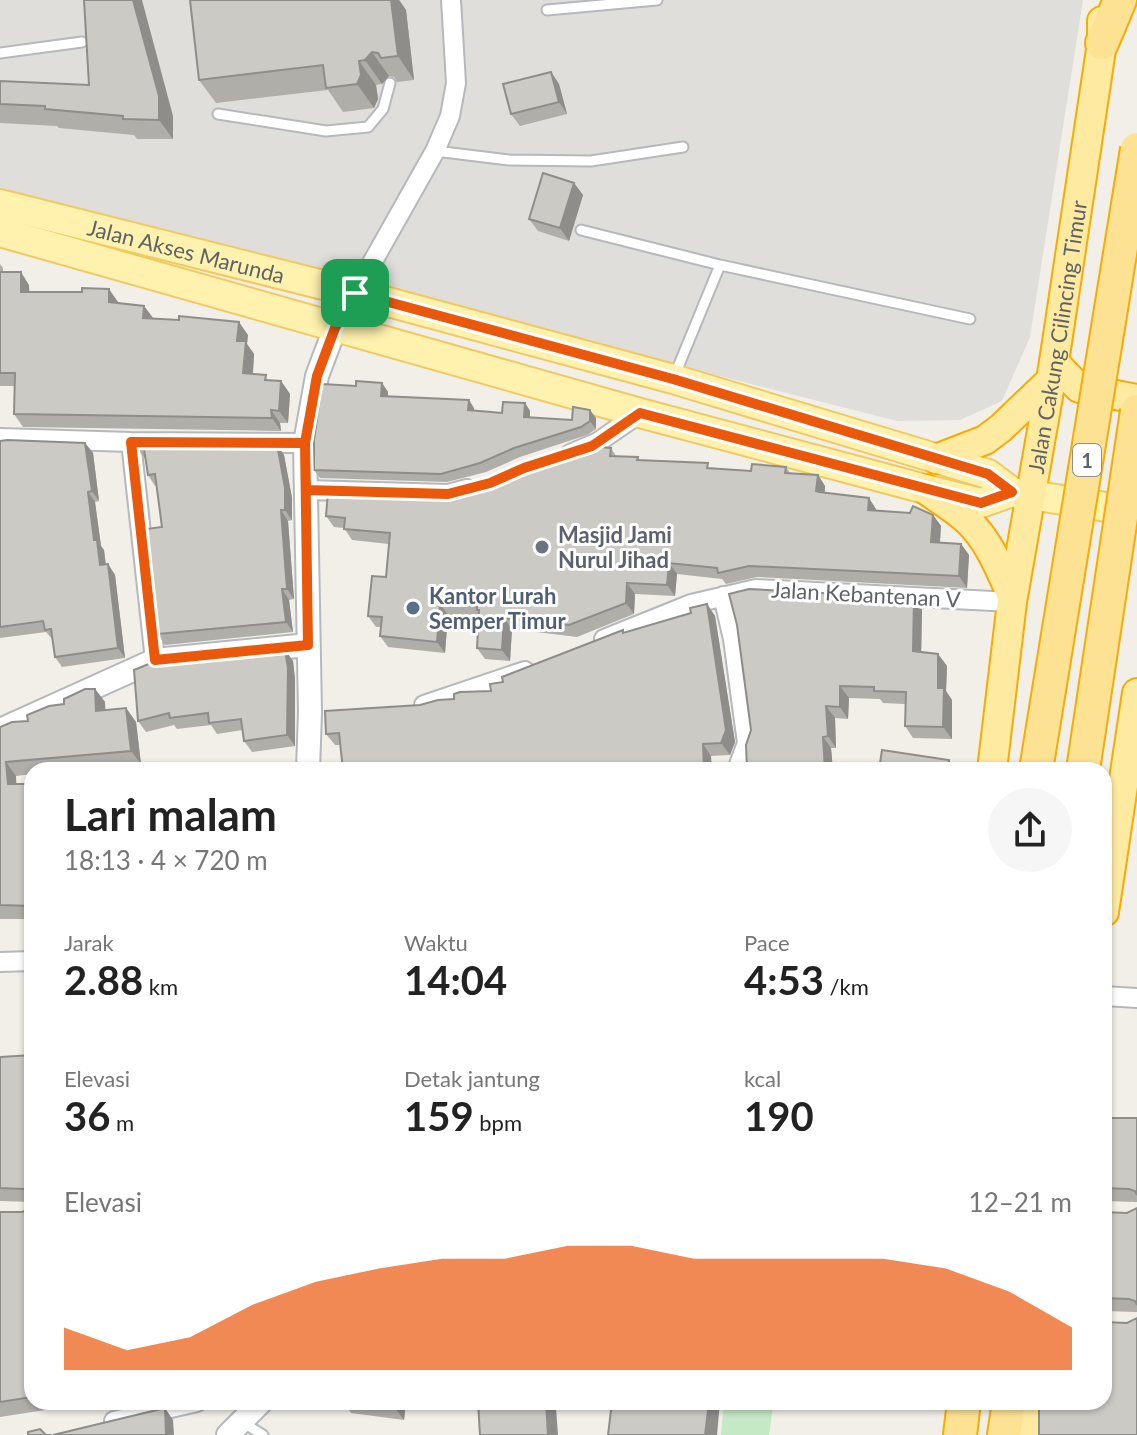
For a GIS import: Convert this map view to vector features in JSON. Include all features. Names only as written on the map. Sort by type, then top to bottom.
[{"type":"highway","name":"Jalan Cakung Cilincing Timur","points":[[993,762],[1021,493],[1052,372],[1102,43],[1103,0]]},
{"type":"highway","points":[[1102,43],[1120,0]]},
{"type":"highway","name":"1","points":[[1037,762],[1137,149]]},
{"type":"highway","points":[[936,459],[985,440],[1001,428],[1052,372],[1079,388],[1137,399]]},
{"type":"highway","name":"1","points":[[1084,762],[1137,411]]},
{"type":"highway","points":[[925,489],[966,519],[980,534],[1012,599]]},
{"type":"highway","points":[[1112,859],[1137,693]]},
{"type":"highway","points":[[945,1435],[949,1410]]},
{"type":"highway","points":[[960,1435],[963,1410]]},
{"type":"highway","points":[[1004,1435],[1008,1410]]},
{"type":"highway","points":[[1024,1435],[1028,1410]]},
{"type":"main road","name":"Jalan Akses Marunda","points":[[0,204],[355,293],[673,379],[988,474],[1021,493],[1137,512]]},
{"type":"main road","name":"Jalan Akses Marunda","points":[[0,232],[640,413],[925,489],[981,503],[1021,493]]},
{"type":"street","points":[[309,762],[317,712],[308,645],[305,443],[317,376],[335,328],[435,151],[450,116],[456,83],[451,0]]},
{"type":"street","points":[[548,461],[592,446],[640,413]]},
{"type":"street","points":[[0,438],[305,443]]},
{"type":"street","points":[[131,442],[155,660]]},
{"type":"street","points":[[306,490],[448,494],[490,483]]},
{"type":"street","name":"Jalan Kebantenan V","points":[[590,645],[691,604],[756,589],[1012,599]]},
{"type":"street","points":[[723,596],[733,639],[747,743],[740,762]]},
{"type":"street","points":[[0,730],[155,660],[308,645]]},
{"type":"street","points":[[413,706],[428,705],[459,695],[547,662]]},
{"type":"street","points":[[0,962],[24,961]]},
{"type":"street","points":[[1112,996],[1137,998]]},
{"type":"street","points":[[89,1427],[162,1410]]},
{"type":"street","points":[[235,1428],[253,1410]]},
{"type":"lane","points":[[547,10],[657,0]]},
{"type":"lane","points":[[0,53],[82,42]]},
{"type":"lane","points":[[218,114],[326,131],[368,127],[383,109],[390,83]]},
{"type":"lane","points":[[435,151],[509,160],[591,161],[683,147]]},
{"type":"lane","points":[[581,230],[720,265],[970,319]]},
{"type":"lane","points":[[673,379],[720,265]]},
{"type":"lane","points":[[235,1428],[263,1435]]},
{"type":"shaded area","points":[[0,0],[1083,0],[1030,337],[1002,401],[960,420],[897,421],[0,193]]},
{"type":"green space","points":[[723,1410],[772,1410],[769,1435],[721,1435]]},
{"type":"building","points":[[84,0],[133,0],[159,96],[159,120],[123,119],[123,116],[45,109],[45,106],[0,104],[0,81],[89,85]]},
{"type":"building","points":[[190,0],[391,0],[398,56],[381,58],[378,53],[372,52],[365,60],[359,61],[361,75],[357,84],[326,88],[323,65],[199,80]]},
{"type":"building","points":[[551,72],[559,102],[511,114],[503,84]]},
{"type":"building","points":[[543,173],[574,183],[560,228],[529,219]]},
{"type":"building","points":[[0,272],[21,272],[21,292],[109,289],[109,302],[144,306],[143,318],[179,320],[179,316],[239,322],[237,341],[246,341],[243,373],[266,375],[265,380],[281,381],[279,411],[271,410],[272,418],[14,414],[15,373],[0,373]]},
{"type":"building","points":[[356,381],[382,383],[381,396],[469,400],[468,410],[502,413],[503,402],[525,403],[524,417],[572,420],[573,407],[590,410],[590,421],[480,463],[441,474],[314,470],[314,440],[322,384],[356,386]]},
{"type":"building","points":[[0,441],[85,443],[92,491],[88,492],[94,540],[97,540],[100,565],[108,564],[118,648],[55,657],[51,629],[45,630],[43,621],[0,627]]},
{"type":"building","points":[[137,444],[277,444],[285,488],[285,510],[281,510],[287,589],[282,589],[286,622],[158,634],[146,529],[162,527],[155,474],[148,475],[144,449],[138,450]]},
{"type":"building","points":[[588,446],[611,448],[610,456],[708,463],[707,468],[751,471],[752,464],[786,467],[785,473],[818,475],[816,491],[869,498],[868,510],[910,513],[913,506],[933,515],[931,542],[961,544],[959,576],[749,566],[718,573],[717,568],[669,563],[667,585],[627,583],[626,603],[569,625],[504,618],[502,650],[477,648],[477,606],[440,604],[437,642],[380,636],[382,617],[368,616],[372,576],[386,577],[390,533],[344,529],[345,518],[326,516],[328,492],[443,494],[485,483]]},
{"type":"building","points":[[749,589],[914,598],[913,651],[938,654],[938,688],[944,688],[943,727],[905,726],[906,692],[840,686],[840,707],[826,706],[828,736],[823,737],[825,762],[747,762],[746,745],[751,730],[737,625],[729,594]]},
{"type":"building","points":[[707,604],[726,730],[721,743],[703,744],[704,762],[342,762],[339,733],[326,734],[325,711],[420,705],[454,699],[454,694],[460,692],[491,691],[490,684],[503,682],[502,677],[623,630],[623,633],[691,613],[690,608]]},
{"type":"building","points":[[285,650],[288,668],[287,735],[244,741],[241,719],[209,723],[208,713],[170,718],[169,713],[138,721],[134,670],[151,663]]},
{"type":"building","points":[[85,689],[95,689],[96,711],[126,708],[131,751],[6,762],[8,784],[24,784],[24,906],[0,905],[0,727],[28,721],[27,715],[64,704],[64,699]]},
{"type":"building","points":[[882,750],[949,760],[949,762],[880,762]]},
{"type":"building","points":[[24,1056],[24,1189],[0,1188],[0,1057]]},
{"type":"building","points":[[1112,1118],[1137,1118],[1137,1195],[1129,1189],[1112,1188]]},
{"type":"building","points":[[1137,1208],[1137,1305],[1129,1299],[1112,1298],[1112,1212],[1127,1213]]},
{"type":"building","points":[[0,1212],[22,1212],[24,1398],[0,1402]]},
{"type":"building","points":[[1137,1318],[1137,1435],[1039,1435],[1039,1410],[1112,1410],[1112,1322],[1127,1323]]},
{"type":"building","points":[[157,1410],[165,1410],[166,1435],[53,1435]]},
{"type":"building","points":[[478,1410],[546,1410],[548,1435],[480,1435]]},
{"type":"building","points":[[611,1410],[708,1410],[705,1435],[608,1435]]},
{"type":"building","points":[[40,1429],[46,1435],[28,1435],[28,1432]]},
{"type":"place","name":"Masjid Jami Nurul Jihad","points":[[542,547]]},
{"type":"place","name":"Kantor Lurah Semper Timur","points":[[413,608]]},
{"type":"route","points":[[355,293],[335,328],[317,376],[305,443],[308,645],[155,660],[131,442],[305,443],[306,490],[448,494],[490,483],[524,468],[592,446],[640,413],[981,503],[1012,492],[988,474],[673,379],[355,293]]}]
